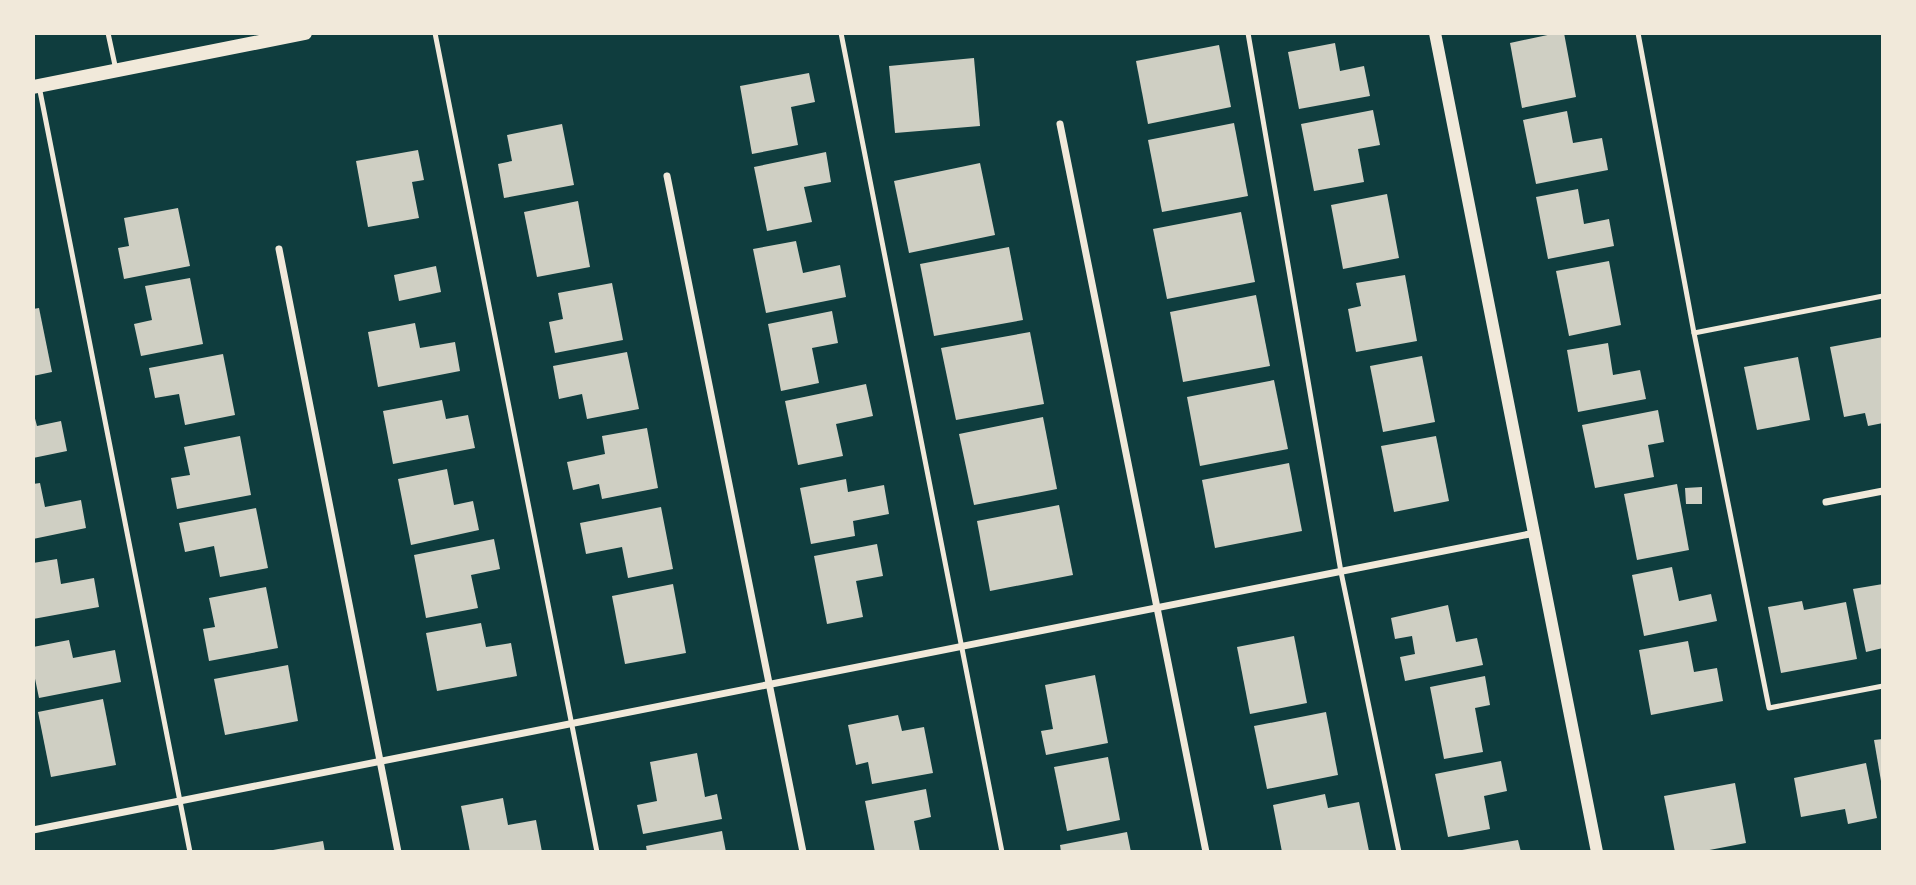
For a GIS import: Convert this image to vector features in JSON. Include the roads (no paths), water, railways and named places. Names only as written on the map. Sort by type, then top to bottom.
[{"type":"main road","points":[[36,86],[305,33]]},
{"type":"street","points":[[1435,33],[1597,852]]},
{"type":"street","points":[[1060,124],[1206,852]]},
{"type":"street","points":[[667,176],[803,852]]},
{"type":"street","points":[[279,249],[398,852]]},
{"type":"street","points":[[1826,502],[1883,491]]},
{"type":"street","points":[[33,830],[1536,533]]},
{"type":"lane","points":[[108,33],[116,70]]},
{"type":"lane","points":[[435,33],[597,852]]},
{"type":"lane","points":[[841,33],[1002,852]]},
{"type":"lane","points":[[1248,33],[1341,572],[1399,852]]},
{"type":"lane","points":[[1638,33],[1769,708],[1883,685]]},
{"type":"lane","points":[[36,86],[190,852]]},
{"type":"lane","points":[[1694,332],[1883,296]]}]
